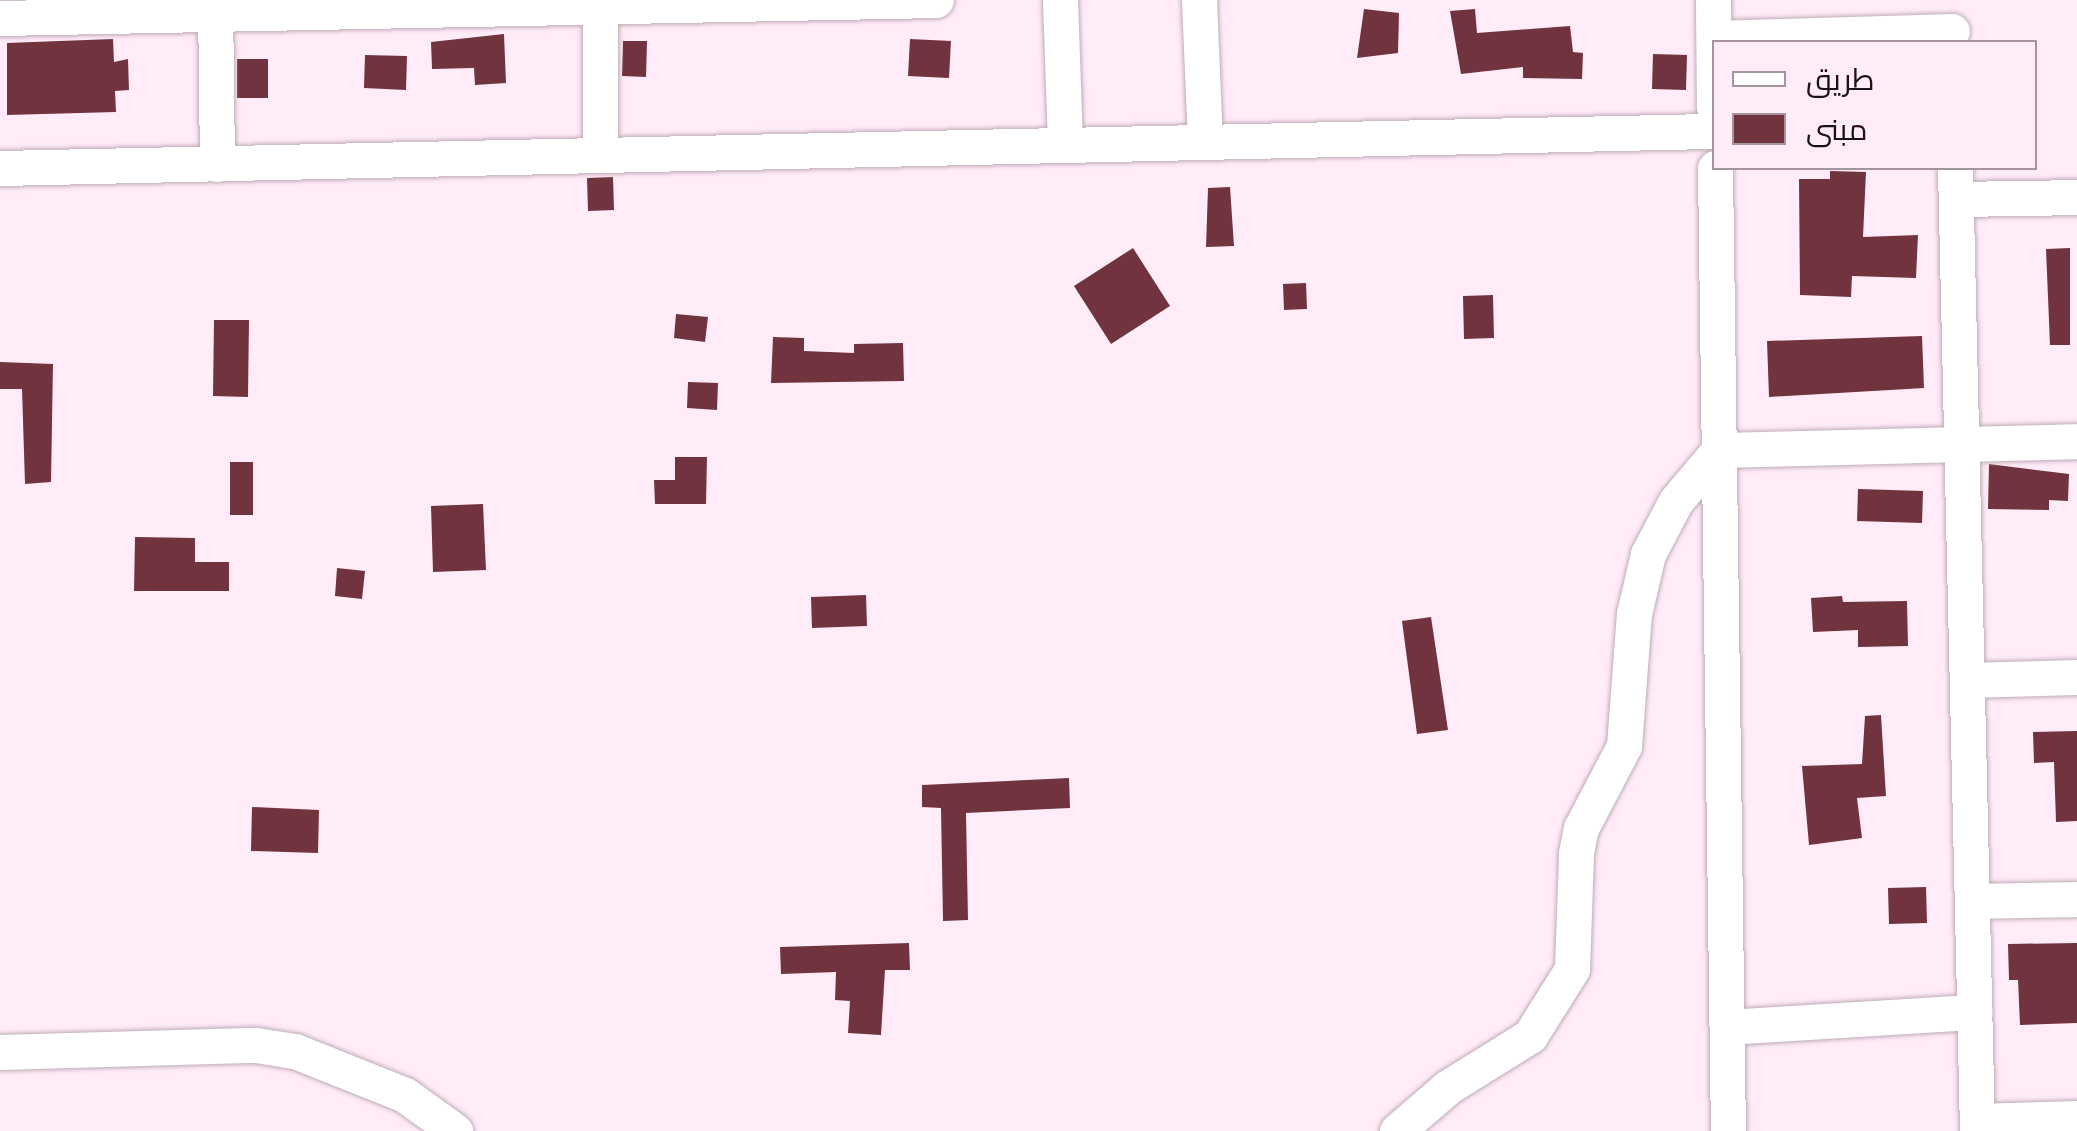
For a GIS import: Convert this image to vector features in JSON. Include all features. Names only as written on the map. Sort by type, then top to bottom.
[{"type":"street","points":[[0,18],[215,7],[936,0]]},
{"type":"street","points":[[1060,0],[1065,145]]},
{"type":"street","points":[[1199,0],[1204,142]]},
{"type":"street","points":[[1713,0],[1714,38],[1952,25]]},
{"type":"street","points":[[600,3],[600,155]]},
{"type":"street","points":[[215,7],[217,164]]},
{"type":"street","points":[[0,168],[1712,131]]},
{"type":"street","points":[[1715,170],[1728,1131]]},
{"type":"street","points":[[2077,197],[1955,183],[1977,1126],[2077,1118]]},
{"type":"street","points":[[1397,1131],[1448,1087],[1530,1036],[1572,968],[1576,853],[1582,828],[1624,746],[1634,614],[1648,554],[1676,502],[1719,450],[2077,442]]},
{"type":"street","points":[[1967,680],[2077,677]]},
{"type":"street","points":[[1972,901],[2077,899]]},
{"type":"street","points":[[1726,1027],[1974,1012]]},
{"type":"street","points":[[0,1052],[256,1044],[295,1051],[406,1094],[456,1131]]},
{"type":"building","points":[[1364,9],[1399,13],[1398,53],[1357,58]]},
{"type":"building","points":[[1475,9],[1477,33],[1570,26],[1573,52],[1583,53],[1582,79],[1523,78],[1523,67],[1461,74],[1450,11]]},
{"type":"building","points":[[504,34],[506,83],[475,85],[474,68],[432,69],[431,42]]},
{"type":"building","points":[[113,39],[114,62],[128,59],[129,90],[115,91],[116,112],[7,115],[7,43]]},
{"type":"building","points":[[910,39],[951,41],[949,78],[908,76]]},
{"type":"building","points":[[623,41],[647,41],[646,77],[622,76]]},
{"type":"building","points":[[1653,54],[1687,55],[1686,90],[1652,89]]},
{"type":"building","points":[[365,55],[407,56],[406,90],[364,88]]},
{"type":"building","points":[[237,59],[268,59],[268,98],[237,98]]},
{"type":"building","points":[[1830,171],[1866,172],[1863,237],[1918,235],[1916,278],[1852,276],[1851,297],[1800,295],[1799,179],[1830,179]]},
{"type":"building","points":[[613,177],[614,210],[588,211],[587,178]]},
{"type":"building","points":[[1230,187],[1234,246],[1206,247],[1208,188]]},
{"type":"building","points":[[1133,248],[1170,306],[1111,344],[1074,286]]},
{"type":"building","points":[[2070,248],[2070,345],[2050,345],[2046,249]]},
{"type":"building","points":[[1306,283],[1307,309],[1284,310],[1283,284]]},
{"type":"building","points":[[1493,295],[1494,338],[1464,339],[1463,296]]},
{"type":"building","points":[[676,314],[708,317],[705,342],[674,338]]},
{"type":"building","points":[[214,320],[249,320],[248,397],[213,396]]},
{"type":"building","points":[[1922,336],[1924,388],[1769,397],[1767,341]]},
{"type":"building","points":[[773,337],[804,338],[804,351],[854,353],[854,344],[903,343],[904,381],[771,383]]},
{"type":"building","points":[[0,362],[53,364],[51,482],[25,484],[22,389],[0,389]]},
{"type":"building","points":[[688,382],[718,383],[717,410],[687,408]]},
{"type":"building","points":[[675,457],[707,457],[706,504],[655,504],[654,480],[675,480]]},
{"type":"building","points":[[230,462],[253,462],[253,515],[230,515]]},
{"type":"building","points":[[1989,464],[2069,474],[2068,501],[2049,500],[2049,510],[1988,509]]},
{"type":"building","points":[[1858,489],[1923,491],[1922,523],[1857,521]]},
{"type":"building","points":[[483,504],[486,570],[433,572],[431,506]]},
{"type":"building","points":[[135,537],[195,538],[195,562],[229,562],[229,591],[134,591]]},
{"type":"building","points":[[337,568],[365,571],[362,599],[335,596]]},
{"type":"building","points":[[866,595],[867,626],[812,628],[811,597]]},
{"type":"building","points":[[1842,596],[1843,602],[1907,601],[1908,646],[1858,647],[1858,630],[1813,632],[1811,598]]},
{"type":"building","points":[[1431,617],[1448,730],[1417,734],[1402,621]]},
{"type":"building","points":[[1881,715],[1886,796],[1857,798],[1862,838],[1809,845],[1802,766],[1862,764],[1865,716]]},
{"type":"building","points":[[2077,731],[2077,821],[2056,822],[2054,762],[2034,763],[2033,732]]},
{"type":"building","points":[[1069,778],[1070,808],[966,813],[968,920],[943,921],[941,808],[922,807],[922,785]]},
{"type":"building","points":[[252,807],[319,810],[318,853],[251,851]]},
{"type":"building","points":[[1926,887],[1927,923],[1889,924],[1888,888]]},
{"type":"building","points":[[909,943],[910,970],[885,970],[881,1035],[848,1033],[850,1001],[835,1000],[836,972],[781,974],[780,947]]},
{"type":"building","points":[[2077,943],[2077,1023],[2020,1025],[2018,980],[2009,980],[2008,944]]}]
